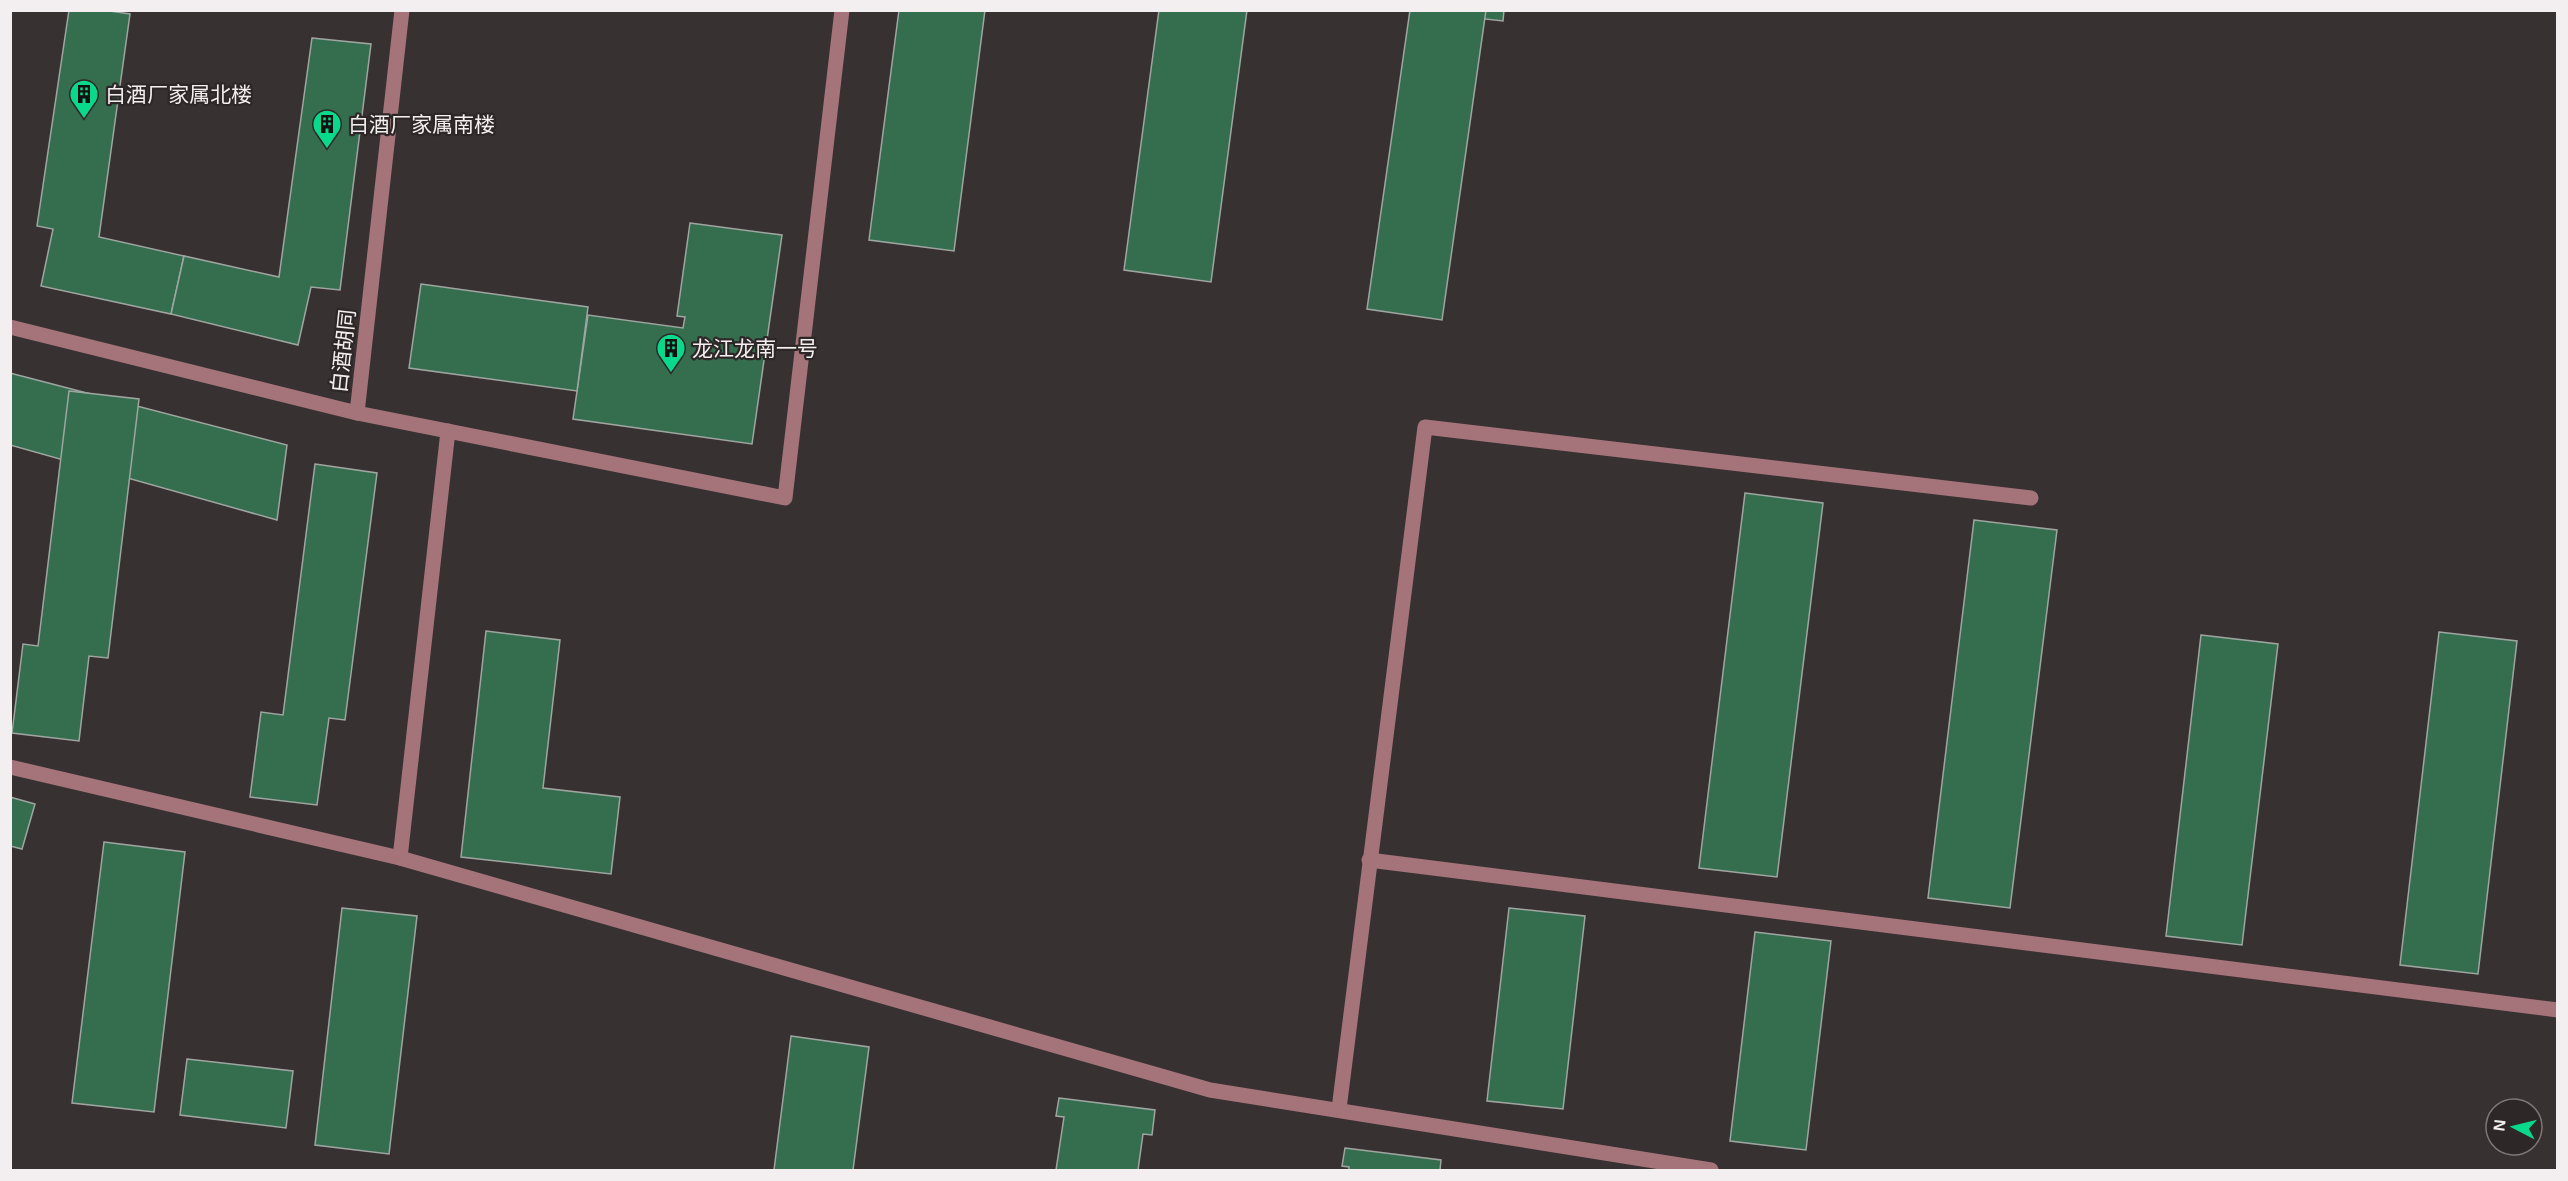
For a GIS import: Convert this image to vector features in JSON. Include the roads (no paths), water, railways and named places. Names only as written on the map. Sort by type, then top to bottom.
[{"type":"lane","name":"白酒胡同","points":[[10,327],[357,413],[402,10]]},
{"type":"lane","points":[[357,413],[786,498],[842,10]]},
{"type":"lane","points":[[1339,1109],[1425,427],[2031,498]]},
{"type":"lane","points":[[400,858],[448,431]]},
{"type":"lane","points":[[10,767],[400,858],[1210,1090],[1711,1170]]},
{"type":"lane","points":[[1370,860],[2558,1010]]},
{"type":"place","name":"白酒厂家属北楼","points":[[84,120]]},
{"type":"place","name":"白酒厂家属南楼","points":[[327,150]]},
{"type":"place","name":"龙江龙南一号","points":[[671,374]]}]
